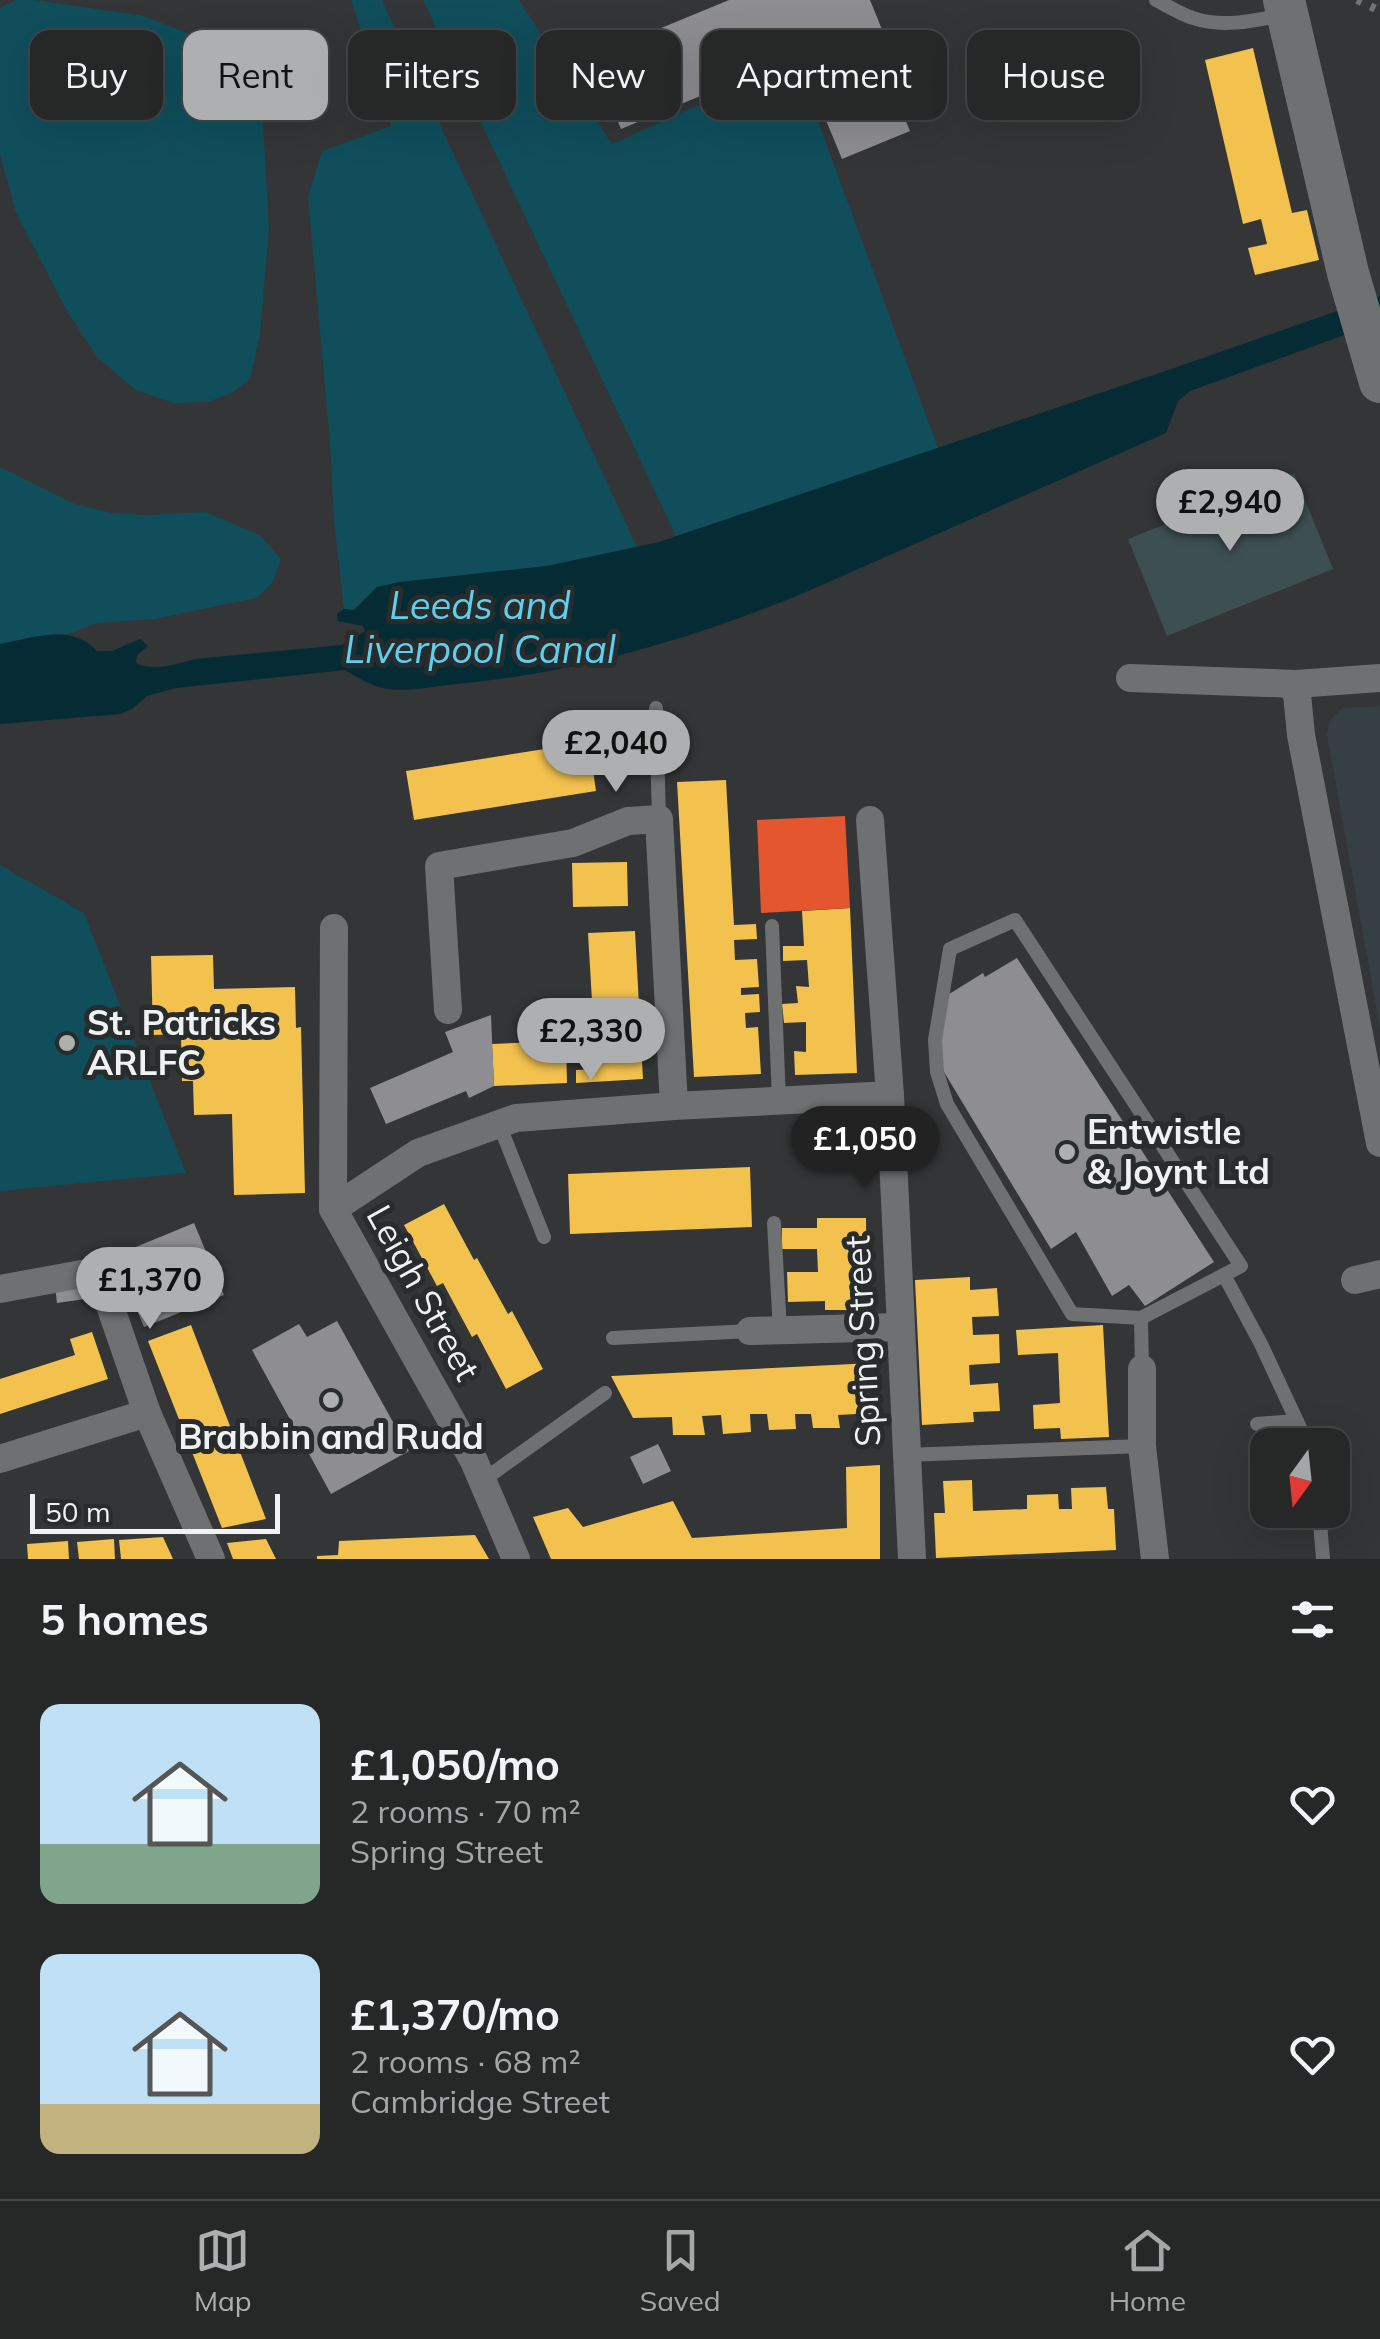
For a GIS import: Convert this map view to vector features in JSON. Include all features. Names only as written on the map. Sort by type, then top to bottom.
[{"type":"main road","points":[[1286,7],[1333,180],[1348,273],[1375,366]]},
{"type":"street","points":[[1130,678],[1296,684],[1380,678]]},
{"type":"street","points":[[1296,684],[1305,755],[1380,1143]]},
{"type":"street","points":[[448,1010],[438,866],[573,843],[628,821],[659,818],[674,1106]]},
{"type":"street","name":"Spring Street","points":[[870,820],[890,1095],[912,1559]]},
{"type":"street","name":"Leigh Street","points":[[334,928],[333,1209],[474,1461],[516,1559]]},
{"type":"street","points":[[333,1209],[418,1153],[516,1118],[890,1095]]},
{"type":"street","points":[[0,1289],[98,1271],[148,1413],[211,1559]]},
{"type":"street","points":[[750,1331],[900,1327]]},
{"type":"street","points":[[1142,1369],[1142,1446],[1155,1559]]},
{"type":"street","points":[[0,1459],[148,1413]]},
{"type":"lane","points":[[1156,0],[1193,18],[1219,22],[1244,22],[1286,7]]},
{"type":"lane","points":[[656,708],[659,818]]},
{"type":"lane","points":[[1016,920],[1240,1266],[1141,1318],[1072,1314],[947,1104],[937,1072],[935,1040],[950,949],[1016,920]]},
{"type":"lane","points":[[772,926],[779,1101]]},
{"type":"lane","points":[[499,1124],[544,1238]]},
{"type":"lane","points":[[774,1223],[780,1330]]},
{"type":"lane","points":[[1224,1274],[1262,1344],[1300,1428]]},
{"type":"lane","points":[[1141,1318],[1142,1369]]},
{"type":"lane","points":[[613,1338],[750,1331]]},
{"type":"lane","points":[[482,1480],[605,1394]]},
{"type":"lane","points":[[1258,1424],[1297,1422]]},
{"type":"lane","points":[[906,1454],[1142,1446]]},
{"type":"lane","points":[[1320,1528],[1322,1559]]},
{"type":"shaded area","points":[[16,0],[35,0],[144,16],[183,31],[183,120],[262,120],[269,230],[260,335],[250,379],[232,393],[208,402],[173,403],[136,390],[98,358],[67,311],[16,213],[0,155],[0,8]]},
{"type":"shaded area","points":[[351,0],[382,0],[396,30],[361,30]]},
{"type":"shaded area","points":[[423,0],[519,0],[538,30],[536,120],[596,120],[612,144],[665,120],[681,120],[681,113],[701,104],[701,120],[818,120],[938,448],[676,536],[480,120],[516,120],[516,30],[437,30]]},
{"type":"shaded area","points":[[389,120],[438,120],[637,547],[547,566],[400,582],[377,587],[354,611],[344,609],[308,197],[322,151],[391,126]]},
{"type":"shaded area","points":[[0,467],[75,504],[112,513],[206,512],[261,536],[281,559],[272,584],[256,598],[155,619],[97,623],[68,634],[0,644]]},
{"type":"shaded area","points":[[1380,706],[1380,1028],[1327,735],[1329,724],[1343,708]]},
{"type":"shaded area","name":"St. Patricks ARLFC","points":[[0,865],[84,913],[186,1173],[0,1191]]},
{"type":"water","name":"Leeds and Liverpool Canal","points":[[1380,296],[1380,322],[1190,391],[1178,401],[1166,433],[806,592],[678,638],[591,662],[502,679],[395,690],[376,686],[345,670],[176,688],[147,696],[121,714],[0,724],[0,644],[64,635],[87,642],[97,651],[112,651],[140,639],[148,646],[137,655],[136,663],[157,667],[195,659],[342,645],[365,631],[363,626],[338,621],[337,614],[344,609],[354,610],[377,587],[547,566],[659,542]]},
{"type":"building: Homes","points":[[1253,48],[1292,213],[1307,210],[1319,260],[1255,275],[1248,248],[1267,244],[1261,219],[1243,224],[1205,60]]},
{"type":"building: Homes","points":[[589,742],[596,791],[414,820],[406,771]]},
{"type":"building: Homes","points":[[726,780],[734,925],[756,924],[757,939],[734,940],[735,960],[757,959],[759,987],[741,988],[741,995],[759,994],[760,1012],[745,1013],[746,1028],[758,1027],[761,1074],[694,1077],[677,782]]},
{"type":"building: Homes","points":[[627,862],[628,906],[573,907],[572,863]]},
{"type":"building: Homes","points":[[850,908],[857,1073],[795,1075],[794,1051],[806,1052],[806,1022],[784,1023],[782,1004],[798,1003],[796,986],[809,987],[807,960],[783,961],[783,946],[804,946],[802,911]]},
{"type":"building: Homes","points":[[635,931],[643,1079],[576,1083],[576,1070],[595,1069],[594,1057],[573,1059],[571,1036],[583,1035],[582,1019],[593,1018],[588,933]]},
{"type":"building: Homes","points":[[213,955],[214,989],[295,987],[296,1028],[301,1027],[305,1193],[234,1195],[232,1114],[194,1115],[193,1081],[182,1081],[181,1034],[153,1035],[151,956]]},
{"type":"building: Homes","points":[[566,1041],[567,1083],[494,1086],[492,1044]]},
{"type":"building: Homes","points":[[750,1167],[752,1227],[570,1234],[568,1174]]},
{"type":"building: Homes","points":[[444,1204],[508,1314],[512,1311],[543,1369],[506,1389],[477,1334],[472,1337],[443,1283],[437,1286],[404,1225]]},
{"type":"building: Homes","points":[[817,1218],[866,1218],[867,1310],[825,1310],[825,1301],[788,1302],[787,1272],[818,1272],[817,1249],[782,1249],[782,1228],[817,1228]]},
{"type":"building: Homes","points":[[970,1277],[970,1290],[997,1288],[999,1316],[972,1317],[973,1335],[999,1334],[1000,1363],[969,1365],[970,1385],[998,1383],[1000,1411],[973,1412],[974,1422],[922,1425],[915,1280]]},
{"type":"building: Homes","points":[[191,1325],[266,1519],[222,1528],[148,1341]]},
{"type":"building: Homes","points":[[1103,1325],[1109,1437],[1061,1439],[1060,1428],[1034,1429],[1033,1405],[1060,1403],[1058,1353],[1018,1355],[1016,1330]]},
{"type":"building: Homes","points":[[92,1332],[108,1379],[0,1414],[0,1379],[75,1355],[70,1339]]},
{"type":"building: Homes","points":[[873,1363],[875,1426],[857,1426],[857,1414],[838,1415],[840,1428],[813,1428],[811,1414],[795,1414],[796,1429],[769,1430],[767,1414],[750,1414],[751,1432],[723,1434],[721,1415],[702,1416],[705,1435],[673,1435],[672,1417],[633,1418],[611,1376]]},
{"type":"building: Homes","points":[[880,1465],[880,1559],[551,1559],[533,1517],[568,1508],[583,1527],[673,1501],[692,1538],[847,1528],[846,1467]]},
{"type":"building: Homes","points":[[972,1480],[973,1511],[1027,1509],[1027,1495],[1058,1494],[1059,1509],[1072,1509],[1071,1488],[1106,1487],[1108,1509],[1114,1509],[1116,1550],[936,1558],[934,1513],[945,1513],[943,1481]]},
{"type":"building: Homes","points":[[475,1535],[489,1559],[317,1559],[338,1555],[339,1541]]},
{"type":"building: Homes","points":[[163,1537],[173,1559],[121,1559],[119,1540]]},
{"type":"building: Homes","points":[[114,1539],[115,1559],[79,1559],[77,1542]]},
{"type":"building: Homes","points":[[266,1539],[276,1559],[233,1559],[227,1543]]},
{"type":"building: Homes","points":[[68,1541],[69,1559],[28,1559],[27,1544]]},
{"type":"building: Shops","points":[[845,816],[850,908],[761,913],[757,820]]},
{"type":"building: Industry","points":[[729,0],[870,0],[882,30],[701,30],[701,96],[681,104],[681,30],[656,30]]},
{"type":"building: Industry","points":[[617,120],[643,120],[621,129]]},
{"type":"building: Industry","points":[[826,120],[906,120],[910,131],[842,159]]},
{"type":"building: Industry","name":"Entwistle & Joynt Ltd","points":[[1017,958],[1214,1262],[1145,1306],[1129,1285],[1112,1296],[1076,1232],[1051,1249],[944,1072],[939,1046],[946,996]]},
{"type":"building: Industry","points":[[491,1015],[494,1086],[469,1098],[466,1091],[386,1124],[370,1088],[453,1052],[445,1032]]},
{"type":"building: Industry","points":[[194,1223],[224,1295],[144,1327],[114,1256]]},
{"type":"building: Industry","points":[[83,1282],[85,1299],[57,1303],[55,1286]]},
{"type":"building: Industry","name":"Brabbin and Rudd","points":[[337,1321],[409,1451],[331,1494],[252,1350],[299,1324],[307,1337]]},
{"type":"building: Industry","points":[[658,1444],[671,1471],[643,1484],[630,1457]]},
{"type":"building: Other","points":[[1294,473],[1333,569],[1167,636],[1128,539]]},
{"type":"railway","points":[[1357,0],[1380,11]]},
{"type":"place","name":"St. Patricks ARLFC","points":[[67,1043]]},
{"type":"place","name":"Entwistle & Joynt Ltd","points":[[1067,1152]]},
{"type":"place","name":"Brabbin and Rudd","points":[[331,1400]]}]
